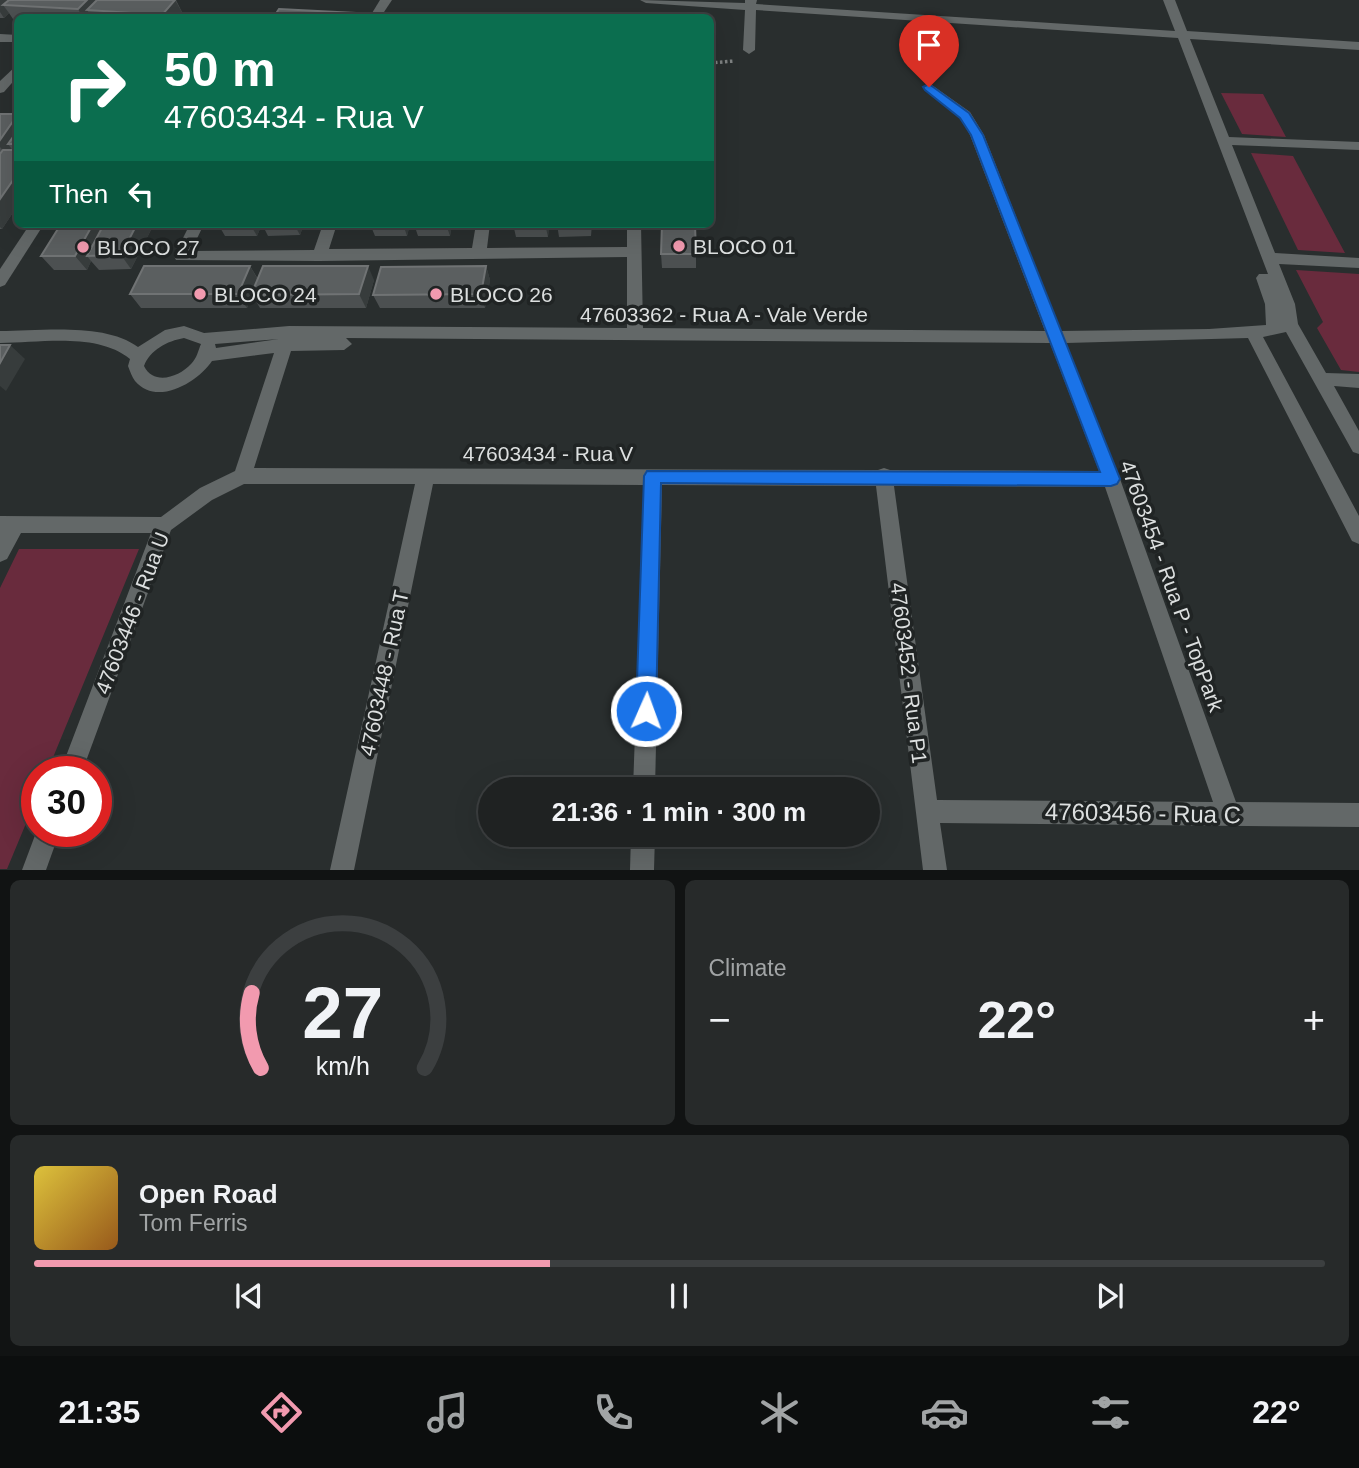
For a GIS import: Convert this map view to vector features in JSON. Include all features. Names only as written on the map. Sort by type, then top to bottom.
[{"type":"street","points":[[646,0],[751,4],[1359,46]]},
{"type":"street","points":[[1169,0],[1287,304],[1293,329],[1359,447]]},
{"type":"street","points":[[749,50],[751,4]]},
{"type":"street","points":[[0,89],[14,73]]},
{"type":"street","points":[[1198,77],[1192,82],[1273,304],[1274,330]]},
{"type":"street","name":"47603454 - Rua P - TopPark","points":[[929,87],[965,115],[977,135],[1111,479],[1228,813]]},
{"type":"street","points":[[1223,141],[1359,146]]},
{"type":"street","points":[[0,281],[34,228]]},
{"type":"street","points":[[195,228],[181,256],[633,252]]},
{"type":"street","points":[[319,256],[329,228]]},
{"type":"street","points":[[478,255],[483,228]]},
{"type":"street","points":[[634,228],[635,334]]},
{"type":"street","points":[[1269,258],[1359,263]]},
{"type":"street","points":[[1255,337],[1274,330],[1293,329]]},
{"type":"street","points":[[206,347],[193,374],[167,384],[142,379],[136,366],[147,347],[171,334],[184,332],[206,347],[287,338],[1055,341],[1255,337],[1293,329]]},
{"type":"street","name":"47603362 - Rua A - Vale Verde","points":[[287,338],[635,334],[1055,341]]},
{"type":"street","points":[[0,337],[100,338],[130,346],[139,357]]},
{"type":"street","points":[[1255,337],[1359,535]]},
{"type":"street","points":[[242,476],[287,338]]},
{"type":"street","points":[[1321,379],[1359,381]]},
{"type":"street","name":"47603434 - Rua V","points":[[164,525],[206,495],[242,476],[884,476],[1111,479]]},
{"type":"street","name":"47603448 - Rua T","points":[[342,870],[426,476]]},
{"type":"street","points":[[644,777],[653,476]]},
{"type":"street","name":"47603452 - Rua P1","points":[[884,476],[934,870]]},
{"type":"street","points":[[0,553],[8,524],[164,525]]},
{"type":"street","name":"47603446 - Rua U","points":[[77,756],[164,525]]},
{"type":"street","name":"47603456 - Rua C","points":[[927,811],[1359,815]]},
{"type":"street","points":[[34,870],[42,847]]},
{"type":"street","points":[[642,870],[643,847]]},
{"type":"shaded area","points":[[1221,93],[1263,94],[1286,137],[1242,134]]},
{"type":"shaded area","points":[[1251,153],[1293,156],[1345,253],[1298,250]]},
{"type":"shaded area","points":[[1296,270],[1359,274],[1359,372],[1341,370],[1317,328],[1323,322]]},
{"type":"shaded area","points":[[19,549],[139,549],[54,756],[21,756],[21,835],[7,869],[0,869],[0,588]]},
{"type":"building","points":[[9,0],[87,0],[78,9],[3,5]]},
{"type":"building","points":[[97,0],[175,0],[163,14],[87,10]]},
{"type":"building","points":[[279,9],[355,13],[355,14],[276,14]]},
{"type":"building","points":[[0,114],[14,114],[14,120],[0,140]]},
{"type":"building","points":[[3,150],[14,150],[14,179],[0,199],[0,154]]},
{"type":"building","points":[[58,228],[91,228],[75,256],[41,256]]},
{"type":"building","points":[[102,228],[135,228],[121,255],[87,256]]},
{"type":"building","points":[[662,228],[695,228],[696,254],[661,254]]},
{"type":"building","points":[[144,266],[250,266],[238,294],[130,294]]},
{"type":"building","points":[[263,266],[368,266],[359,294],[251,295]]},
{"type":"building","points":[[486,266],[481,294],[373,295],[381,267]]},
{"type":"building","points":[[0,345],[10,345],[0,363]]},
{"type":"place","name":"BLOCO 01","points":[[679,246]]},
{"type":"place","name":"BLOCO 27","points":[[83,247]]},
{"type":"place","name":"BLOCO 24","points":[[200,294]]},
{"type":"place","name":"BLOCO 26","points":[[436,294]]},
{"type":"route","points":[[646,711],[653,476],[1111,479],[977,135],[965,115],[929,87]]}]
